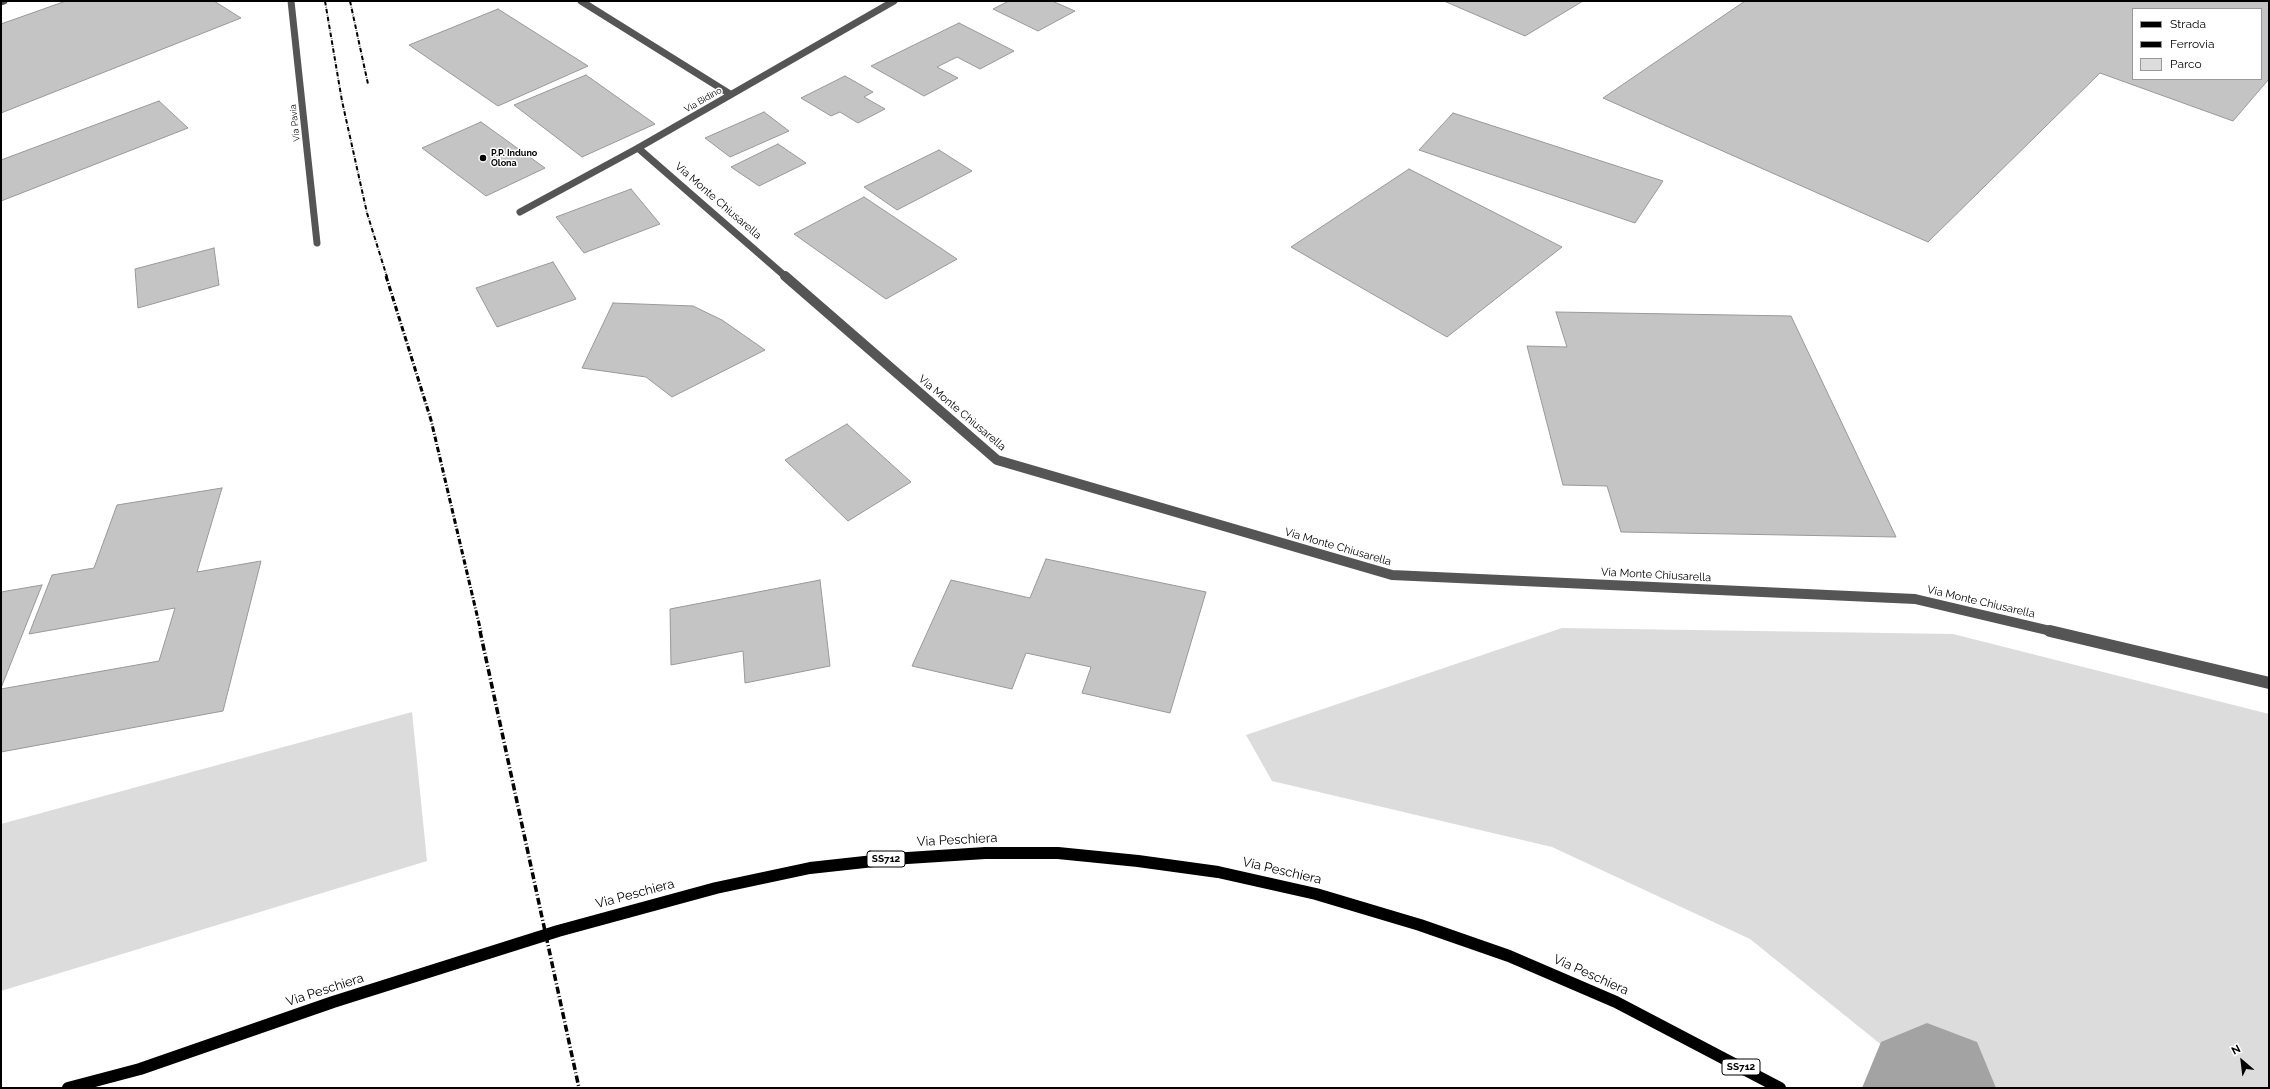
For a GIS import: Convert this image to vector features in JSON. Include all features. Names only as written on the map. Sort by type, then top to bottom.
[{"type":"main road","name":"Via Peschiera","points":[[68,1088],[140,1069],[333,1002],[550,933],[716,888],[810,868],[892,859],[985,853],[1058,853],[1138,861],[1218,872],[1316,894],[1420,925],[1509,956],[1616,1002],[1780,1088]]},
{"type":"street","name":"Via Pavia","points":[[290,1],[317,243]]},
{"type":"street","points":[[581,1],[730,94]]},
{"type":"street","name":"Via Bidino","points":[[520,212],[638,148],[891,1]]},
{"type":"street","name":"Via Monte Chiusarella","points":[[638,148],[997,460],[1392,575],[1915,599],[2269,683]]},
{"type":"green space","points":[[1562,628],[1953,634],[2269,714],[2269,1088],[1935,1088],[1750,939],[1552,847],[1272,781],[1246,735]]},
{"type":"green space","points":[[412,712],[427,861],[1,991],[1,824]]},
{"type":"building","points":[[66,1],[214,1],[241,18],[1,113],[1,24]]},
{"type":"building","points":[[1009,1],[1052,1],[1075,11],[1038,31],[993,9]]},
{"type":"building","points":[[1444,1],[1583,1],[1525,36]]},
{"type":"building","points":[[1745,1],[2269,1],[2269,79],[2233,121],[2100,73],[1928,242],[1603,98]]},
{"type":"building","points":[[498,9],[588,66],[498,106],[409,45]]},
{"type":"building","points":[[959,23],[1014,51],[980,69],[957,57],[937,67],[958,78],[924,96],[871,66]]},
{"type":"building","points":[[586,75],[655,124],[582,157],[514,105]]},
{"type":"building","points":[[845,76],[873,92],[864,97],[885,109],[858,123],[840,112],[831,116],[801,98]]},
{"type":"building","points":[[159,101],[188,128],[1,201],[1,160]]},
{"type":"building","points":[[764,112],[789,131],[730,157],[705,138]]},
{"type":"building","points":[[1453,113],[1663,181],[1635,223],[1419,150]]},
{"type":"building","name":"P.P. Induno Olona","points":[[481,122],[545,168],[486,196],[422,148]]},
{"type":"building","points":[[778,144],[806,163],[759,186],[731,167]]},
{"type":"building","points":[[939,150],[972,171],[897,210],[864,187]]},
{"type":"building","points":[[1409,169],[1562,247],[1447,337],[1291,247]]},
{"type":"building","points":[[631,189],[660,224],[584,253],[556,217]]},
{"type":"building","points":[[864,197],[957,259],[886,299],[794,234]]},
{"type":"building","points":[[214,248],[219,285],[138,308],[135,269]]},
{"type":"building","points":[[553,262],[576,299],[497,327],[476,288]]},
{"type":"building","points":[[613,303],[693,306],[722,320],[765,350],[672,397],[646,377],[582,368]]},
{"type":"building","points":[[1556,312],[1791,316],[1896,537],[1621,532],[1607,486],[1563,485],[1527,346],[1567,347]]},
{"type":"building","points":[[847,424],[911,482],[848,521],[785,460]]},
{"type":"building","points":[[222,488],[197,572],[261,561],[223,711],[1,752],[1,689],[159,661],[175,608],[29,634],[52,575],[94,568],[117,505]]},
{"type":"building","points":[[1046,559],[1206,592],[1170,713],[1082,693],[1091,667],[1026,653],[1012,689],[912,666],[951,580],[1030,598]]},
{"type":"building","points":[[820,580],[830,666],[745,683],[743,651],[671,665],[670,609]]},
{"type":"building","points":[[42,585],[1,688],[1,592]]},
{"type":"railway","points":[[325,1],[342,101],[367,213],[387,277]]},
{"type":"railway","points":[[350,1],[368,84]]},
{"type":"railway","points":[[386,276],[431,420],[481,632]]},
{"type":"railway","points":[[480,631],[579,1088]]},
{"type":"place","name":"P.P. Induno Olona","points":[[483,158]]}]
